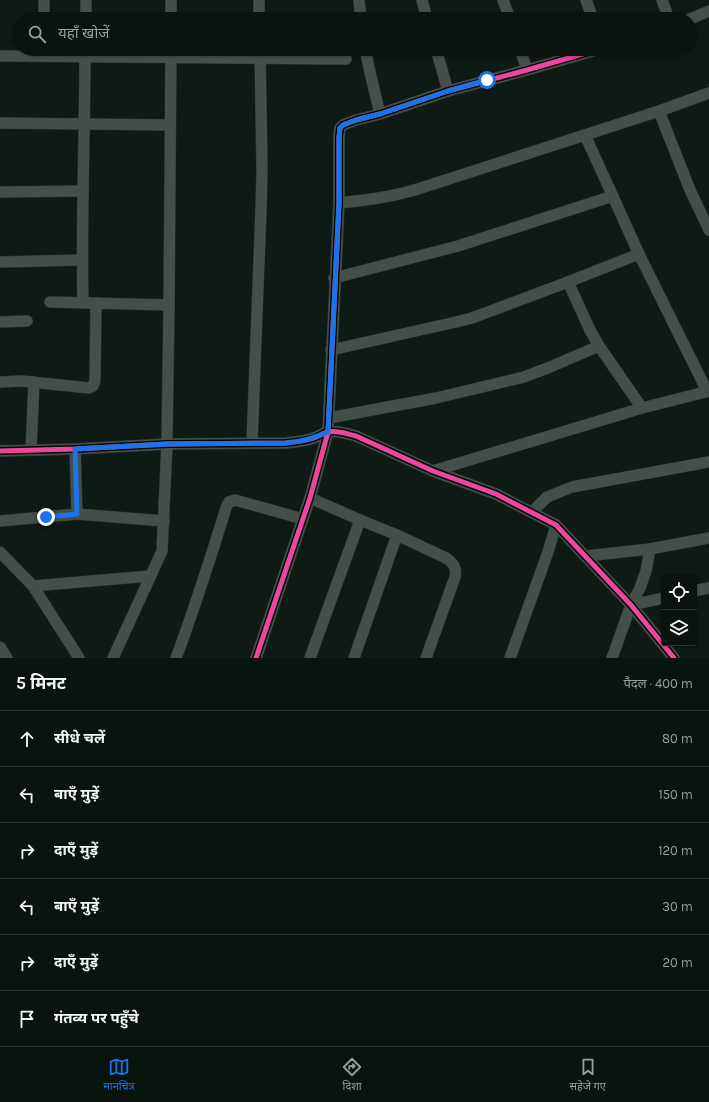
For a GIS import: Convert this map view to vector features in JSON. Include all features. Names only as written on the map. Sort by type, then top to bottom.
[{"type":"street","points":[[44,0],[44,12]]},
{"type":"street","points":[[86,0],[86,12]]},
{"type":"street","points":[[171,0],[171,12]]},
{"type":"street","points":[[259,0],[259,12]]},
{"type":"street","points":[[359,0],[360,12]]},
{"type":"street","points":[[422,0],[425,12]]},
{"type":"street","points":[[503,0],[507,12]]},
{"type":"street","points":[[586,0],[590,12]]},
{"type":"street","points":[[662,0],[666,12]]},
{"type":"street","points":[[697,16],[709,11]]},
{"type":"street","points":[[0,56],[12,55]]},
{"type":"street","points":[[83,303],[82,260],[85,56]]},
{"type":"street","points":[[113,658],[162,552],[167,444],[171,56]]},
{"type":"street","points":[[252,443],[262,170],[260,56]]},
{"type":"street","points":[[294,56],[346,59]]},
{"type":"street","points":[[367,56],[380,114]]},
{"type":"street","points":[[438,56],[448,91]]},
{"type":"street","points":[[522,56],[527,70]]},
{"type":"street","points":[[256,658],[310,498],[328,432],[334,278],[339,203],[340,128],[343,125],[356,120],[380,114],[448,91],[576,56]]},
{"type":"street","points":[[339,203],[374,200],[401,194],[660,111],[709,93]]},
{"type":"street","points":[[660,111],[690,190],[709,230]]},
{"type":"street","points":[[0,123],[170,125]]},
{"type":"street","points":[[433,471],[642,408],[708,391],[639,254],[585,135]]},
{"type":"street","points":[[0,192],[83,191]]},
{"type":"street","points":[[334,278],[458,246],[613,196]]},
{"type":"street","points":[[331,350],[467,319],[489,312],[639,254]]},
{"type":"street","points":[[0,262],[82,260]]},
{"type":"street","points":[[568,282],[599,346],[642,408]]},
{"type":"street","points":[[50,302],[169,304]]},
{"type":"street","points":[[0,382],[22,381],[89,388],[93,386],[95,381],[96,303]]},
{"type":"street","points":[[0,322],[27,321]]},
{"type":"street","points":[[329,418],[436,398],[524,377],[599,346]]},
{"type":"street","points":[[31,450],[34,382]]},
{"type":"street","points":[[0,451],[167,444],[286,443],[300,442],[328,432],[337,431],[356,436],[433,471],[496,494],[556,526],[631,605],[674,658]]},
{"type":"street","points":[[75,449],[77,514]]},
{"type":"street","points":[[532,512],[548,497],[572,487],[709,462]]},
{"type":"street","points":[[310,498],[397,535],[450,560],[456,568],[455,577],[426,658]]},
{"type":"street","points":[[176,658],[190,623],[229,502],[235,500],[303,519]]},
{"type":"street","points":[[0,521],[77,514],[164,521]]},
{"type":"street","points":[[310,658],[360,520]]},
{"type":"street","points":[[510,658],[556,526]]},
{"type":"street","points":[[354,658],[397,535]]},
{"type":"street","points":[[586,556],[650,549],[709,538]]},
{"type":"street","points":[[612,658],[631,605],[640,588],[646,571],[650,549]]},
{"type":"street","points":[[0,552],[33,586],[79,658]]},
{"type":"street","points":[[33,586],[150,576]]},
{"type":"street","points":[[697,590],[709,588]]},
{"type":"street","points":[[631,605],[661,599]]},
{"type":"street","points":[[0,647],[7,658]]},
{"type":"cycle path","points":[[256,658],[310,498],[328,432],[339,203],[340,128],[343,125],[356,120],[380,114],[448,91],[576,56]]},
{"type":"cycle path","points":[[0,451],[167,444],[286,443],[307,440],[326,432],[342,432],[356,436],[433,471],[496,494],[556,525],[631,605],[674,658]]},
{"type":"route","points":[[46,517],[77,514],[75,449],[167,444],[286,443],[300,442],[328,432],[334,278],[339,203],[340,128],[346,123],[380,114],[448,91],[487,80]]}]
